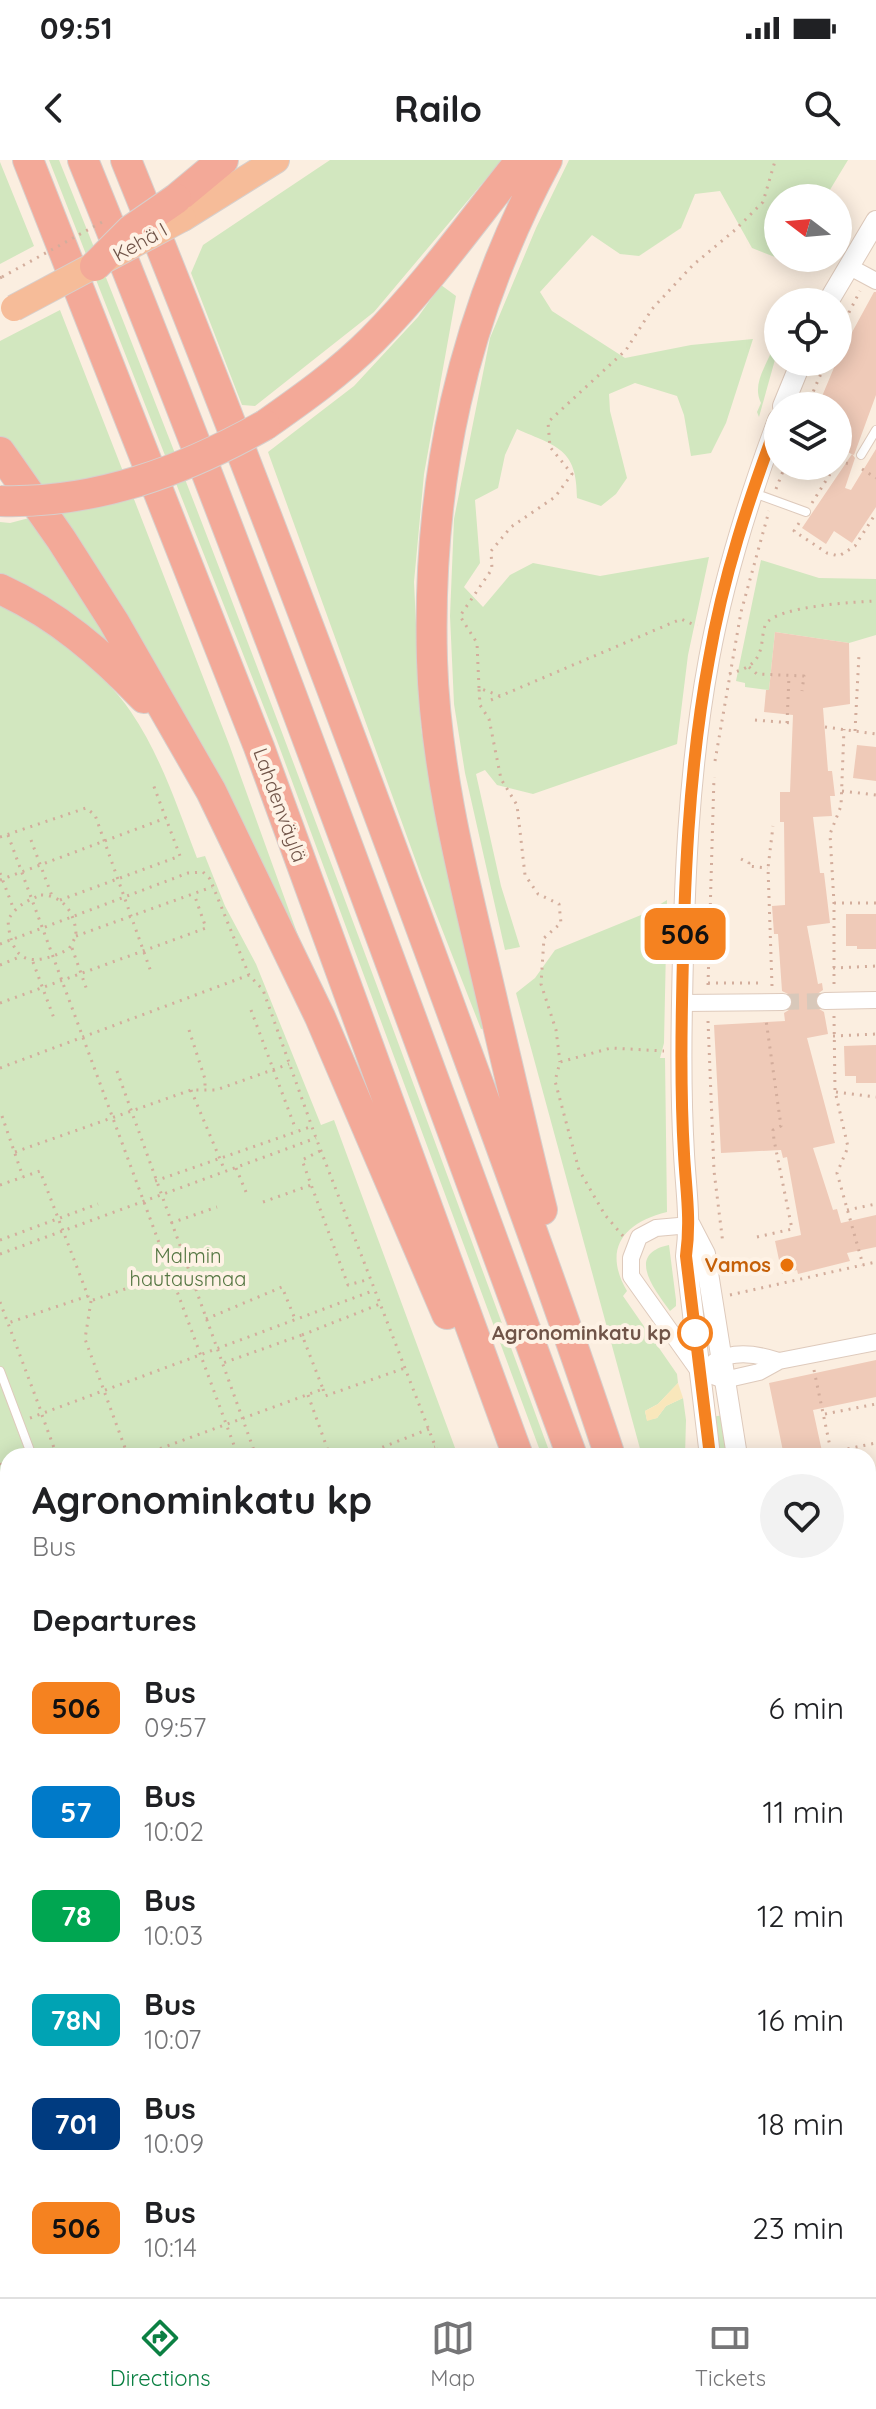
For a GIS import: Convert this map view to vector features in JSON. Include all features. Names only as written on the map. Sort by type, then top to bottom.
[{"type":"highway","name":"Lahdenväylä","points":[[28,160],[259,747],[513,1448]]},
{"type":"highway","points":[[83,160],[148,319],[303,726],[569,1448]]},
{"type":"highway","points":[[126,160],[283,558],[397,863],[607,1448]]},
{"type":"highway","points":[[95,266],[131,230],[180,209],[223,160]]},
{"type":"highway","name":"Kehä I","points":[[180,209],[276,160]]},
{"type":"highway","points":[[0,501],[58,499],[125,486],[218,451],[265,425],[323,384],[371,341],[424,283],[521,160]]},
{"type":"highway","points":[[547,160],[488,289],[454,404],[434,527],[432,663],[441,749],[462,872],[575,1352]]},
{"type":"highway","name":"Kehä I","points":[[7,311],[95,266]]},
{"type":"highway","points":[[0,452],[114,622],[211,791],[320,1017],[427,1269],[512,1448]]},
{"type":"highway","points":[[0,589],[59,622],[95,648],[146,699],[211,791]]},
{"type":"street","points":[[852,260],[876,221]]},
{"type":"street","points":[[852,270],[868,285]]},
{"type":"street","points":[[709,1448],[686,1256],[690,1225],[684,1153],[682,1003],[690,805],[702,701],[720,606],[764,459]]},
{"type":"street","points":[[830,1001],[876,1000]]},
{"type":"street","points":[[682,1003],[774,1001]]},
{"type":"street","points":[[690,1225],[648,1231],[639,1237],[633,1248],[631,1276],[699,1371],[724,1380],[759,1372],[779,1361],[876,1342]]},
{"type":"street","points":[[690,1225],[705,1254],[736,1448]]},
{"type":"street","points":[[699,1371],[720,1358],[757,1354],[779,1361]]},
{"type":"lane","points":[[861,455],[876,430]]},
{"type":"lane","points":[[752,493],[806,512]]},
{"type":"lane","points":[[0,1371],[29,1448]]},
{"type":"path","points":[[633,1248],[605,1215],[579,1170],[555,1081],[560,1062],[556,1030],[541,984],[544,938],[561,923],[559,904],[538,894],[525,875],[517,805],[501,779],[489,719],[480,705],[477,643],[460,616],[492,569],[491,551],[511,527],[555,497],[572,474],[550,447],[548,422],[626,350],[652,309],[693,265],[763,202],[773,160]]},
{"type":"path","points":[[1,277],[109,218]]},
{"type":"path","points":[[852,311],[868,285]]},
{"type":"path","points":[[852,466],[876,478]]},
{"type":"path","points":[[774,1001],[750,982],[708,983],[712,796],[728,674],[741,612],[780,480]]},
{"type":"path","points":[[826,480],[794,531],[827,553],[839,556],[855,546],[876,513]]},
{"type":"path","points":[[818,492],[826,498]]},
{"type":"path","points":[[728,674],[749,667],[761,651],[764,626],[774,616],[809,608],[876,601]]},
{"type":"path","points":[[491,700],[681,619],[699,627]]},
{"type":"path","points":[[855,731],[859,654]]},
{"type":"path","points":[[749,667],[757,674],[804,676],[802,691]]},
{"type":"path","points":[[755,720],[790,723],[789,676]]},
{"type":"path","points":[[479,688],[500,696]]},
{"type":"path","points":[[825,727],[876,734]]},
{"type":"path","points":[[844,729],[841,806],[830,834],[834,903],[830,1001],[835,1091],[848,1147],[837,1173],[863,1265]]},
{"type":"path","points":[[60,900],[180,856],[153,784]]},
{"type":"path","points":[[842,791],[876,795]]},
{"type":"path","points":[[0,837],[86,808],[95,815],[151,972]]},
{"type":"path","points":[[1,880],[166,818]]},
{"type":"path","points":[[757,1237],[792,1229],[773,1130],[781,1126],[768,868],[773,826]]},
{"type":"path","points":[[8,835],[235,1448]]},
{"type":"path","points":[[31,840],[52,896]]},
{"type":"path","points":[[741,859],[749,863],[748,866],[768,868]]},
{"type":"path","points":[[0,944],[188,873],[203,872],[210,879],[249,975],[263,990],[320,1151],[436,1447]]},
{"type":"path","points":[[0,873],[14,910]]},
{"type":"path","points":[[76,936],[213,887]]},
{"type":"path","points":[[0,1003],[206,928],[194,894]]},
{"type":"path","points":[[0,923],[8,920],[14,910],[41,895],[60,900],[72,917],[76,936],[71,946],[33,962]]},
{"type":"path","points":[[834,903],[876,903]]},
{"type":"path","points":[[8,920],[11,939],[22,956],[33,962],[55,1021]]},
{"type":"path","points":[[71,946],[88,993]]},
{"type":"path","points":[[0,965],[22,956]]},
{"type":"path","points":[[833,968],[876,966]]},
{"type":"path","points":[[0,1068],[249,975]]},
{"type":"path","points":[[251,1010],[296,1130]]},
{"type":"path","points":[[708,1017],[714,1171],[724,1249]]},
{"type":"path","points":[[189,1030],[205,1079],[205,1090]]},
{"type":"path","points":[[833,1036],[876,1034]]},
{"type":"path","points":[[560,1062],[611,1048],[668,1052]]},
{"type":"path","points":[[15,1152],[191,1090],[216,1090],[289,1064]]},
{"type":"path","points":[[117,1071],[253,1448]]},
{"type":"path","points":[[191,1090],[225,1172]]},
{"type":"path","points":[[835,1091],[876,1097]]},
{"type":"path","points":[[2,1116],[23,1177]]},
{"type":"path","points":[[155,1181],[311,1126]]},
{"type":"path","points":[[0,1254],[316,1138]]},
{"type":"path","points":[[320,1151],[302,1160],[348,1285],[370,1278]]},
{"type":"path","points":[[236,1168],[246,1192]]},
{"type":"path","points":[[0,1185],[40,1171],[91,1301],[85,1339],[125,1448]]},
{"type":"path","points":[[263,1202],[311,1185]]},
{"type":"path","points":[[0,1240],[98,1204]]},
{"type":"path","points":[[847,1210],[876,1204]]},
{"type":"path","points":[[171,1223],[217,1207]]},
{"type":"path","points":[[730,1295],[876,1262]]},
{"type":"path","points":[[91,1301],[170,1274]]},
{"type":"path","points":[[206,1319],[282,1287],[295,1319]]},
{"type":"path","points":[[19,1422],[375,1290]]},
{"type":"path","points":[[8,1323],[88,1296]]},
{"type":"path","points":[[0,1302],[54,1448]]},
{"type":"path","points":[[223,1363],[380,1304]]},
{"type":"path","points":[[302,1335],[325,1396],[405,1368]]},
{"type":"path","points":[[811,1355],[831,1448]]},
{"type":"path","points":[[161,1448],[323,1389]]},
{"type":"path","points":[[308,1394],[327,1448]]},
{"type":"path","points":[[824,1415],[876,1404]]},
{"type":"path","points":[[380,1448],[429,1429]]},
{"type":"path","points":[[856,1448],[876,1443]]},
{"type":"green space","points":[[49,160],[59,160],[186,483],[310,806],[548,1448],[539,1448],[276,738]]},
{"type":"green space","points":[[330,160],[502,160],[374,312],[255,406],[242,405],[191,273],[203,245]]},
{"type":"green space","points":[[569,160],[848,160],[833,184],[764,184],[764,253],[752,248],[720,191],[695,194],[681,228],[639,256],[620,254],[592,235],[540,292],[552,311],[625,358],[691,345],[753,339],[726,423],[711,453],[691,456],[684,415],[677,396],[635,383],[609,394],[610,411],[627,478],[616,494],[601,506],[577,498],[573,469],[562,452],[517,429],[505,455],[498,488],[475,500],[480,563],[464,587],[483,607],[510,575],[533,563],[600,576],[709,557],[688,655],[677,744],[533,794],[497,785],[485,770],[476,774],[501,886],[520,947],[505,950],[465,773],[454,704],[450,616],[454,519],[490,338],[536,228]]},
{"type":"green space","points":[[0,162],[34,246],[0,264]]},
{"type":"green space","points":[[441,285],[456,296],[424,474],[414,582],[421,729],[446,869],[486,1028],[481,1029],[422,878],[268,452],[354,386],[418,317]]},
{"type":"green space","points":[[60,310],[124,474],[36,490],[0,440],[0,341]]},
{"type":"green space","points":[[764,368],[764,376],[770,376],[759,417],[757,412],[761,403],[758,390]]},
{"type":"green space","points":[[132,494],[229,744],[309,966],[52,509]]},
{"type":"green space","points":[[33,517],[119,651],[74,617],[0,579],[0,522],[10,523]]},
{"type":"green space","points":[[761,560],[819,578],[876,579],[876,635],[849,643],[775,632],[769,690],[745,687],[745,683],[736,681]]},
{"type":"green space","name":"Malmin hautausmaa","points":[[0,600],[88,665],[119,696],[142,729],[168,783],[197,858],[205,856],[225,906],[256,964],[321,1125],[334,1120],[455,1448],[0,1448]]},
{"type":"green space","points":[[667,900],[664,1043],[660,1058],[665,1058],[667,1212],[638,1223],[628,1231],[617,1251],[617,1263],[627,1291],[623,1296],[677,1374],[678,1383],[658,1404],[645,1411],[647,1420],[657,1418],[666,1406],[683,1398],[685,1448],[640,1448],[516,993],[535,978],[555,950],[646,913]]},
{"type":"green space","points":[[669,1245],[676,1300],[676,1306],[670,1311],[651,1283],[646,1264],[648,1256]]},
{"type":"green space","points":[[724,1415],[730,1448],[716,1448],[711,1417]]},
{"type":"sand","points":[[678,1383],[683,1398],[666,1406],[657,1418],[647,1421],[645,1411],[658,1404]]},
{"type":"building","points":[[876,292],[876,395],[854,455],[852,392],[824,392],[830,376],[852,376],[852,332]]},
{"type":"building","points":[[876,449],[876,507],[852,543],[834,531],[826,544],[802,528],[834,480],[848,480],[845,488],[851,490]]},
{"type":"building","points":[[775,632],[849,643],[850,704],[823,708],[828,771],[832,771],[835,796],[830,796],[832,816],[813,817],[830,923],[807,926],[818,984],[822,983],[823,990],[816,995],[814,1002],[824,1012],[828,1034],[807,1038],[835,1143],[813,1148],[833,1210],[837,1209],[841,1223],[876,1215],[876,1247],[847,1253],[850,1261],[798,1274],[797,1270],[782,1274],[775,1241],[801,1235],[787,1157],[783,1158],[781,1150],[721,1153],[714,1025],[785,1021],[784,1013],[794,1003],[792,996],[782,991],[778,934],[774,934],[772,906],[785,905],[784,822],[780,822],[780,792],[790,792],[793,715],[764,712]]},
{"type":"building","points":[[857,745],[876,747],[876,781],[853,778]]},
{"type":"building","points":[[846,914],[876,914],[876,949],[846,946]]},
{"type":"building","points":[[876,1045],[876,1083],[856,1083],[856,1076],[845,1076],[844,1046]]},
{"type":"building","points":[[876,1360],[876,1397],[813,1410],[821,1448],[782,1448],[769,1383]]},
{"type":"tunnel","points":[[783,1002],[825,1001]]},
{"type":"bus line","name":"506","points":[[709,1448],[686,1256],[690,1225],[684,1153],[682,1003],[690,805],[702,701],[720,606],[764,458]]},
{"type":"place","name":"Vamos","points":[[787,1265]]},
{"type":"place","name":"Agronominkatu kp","points":[[695,1333]]}]
